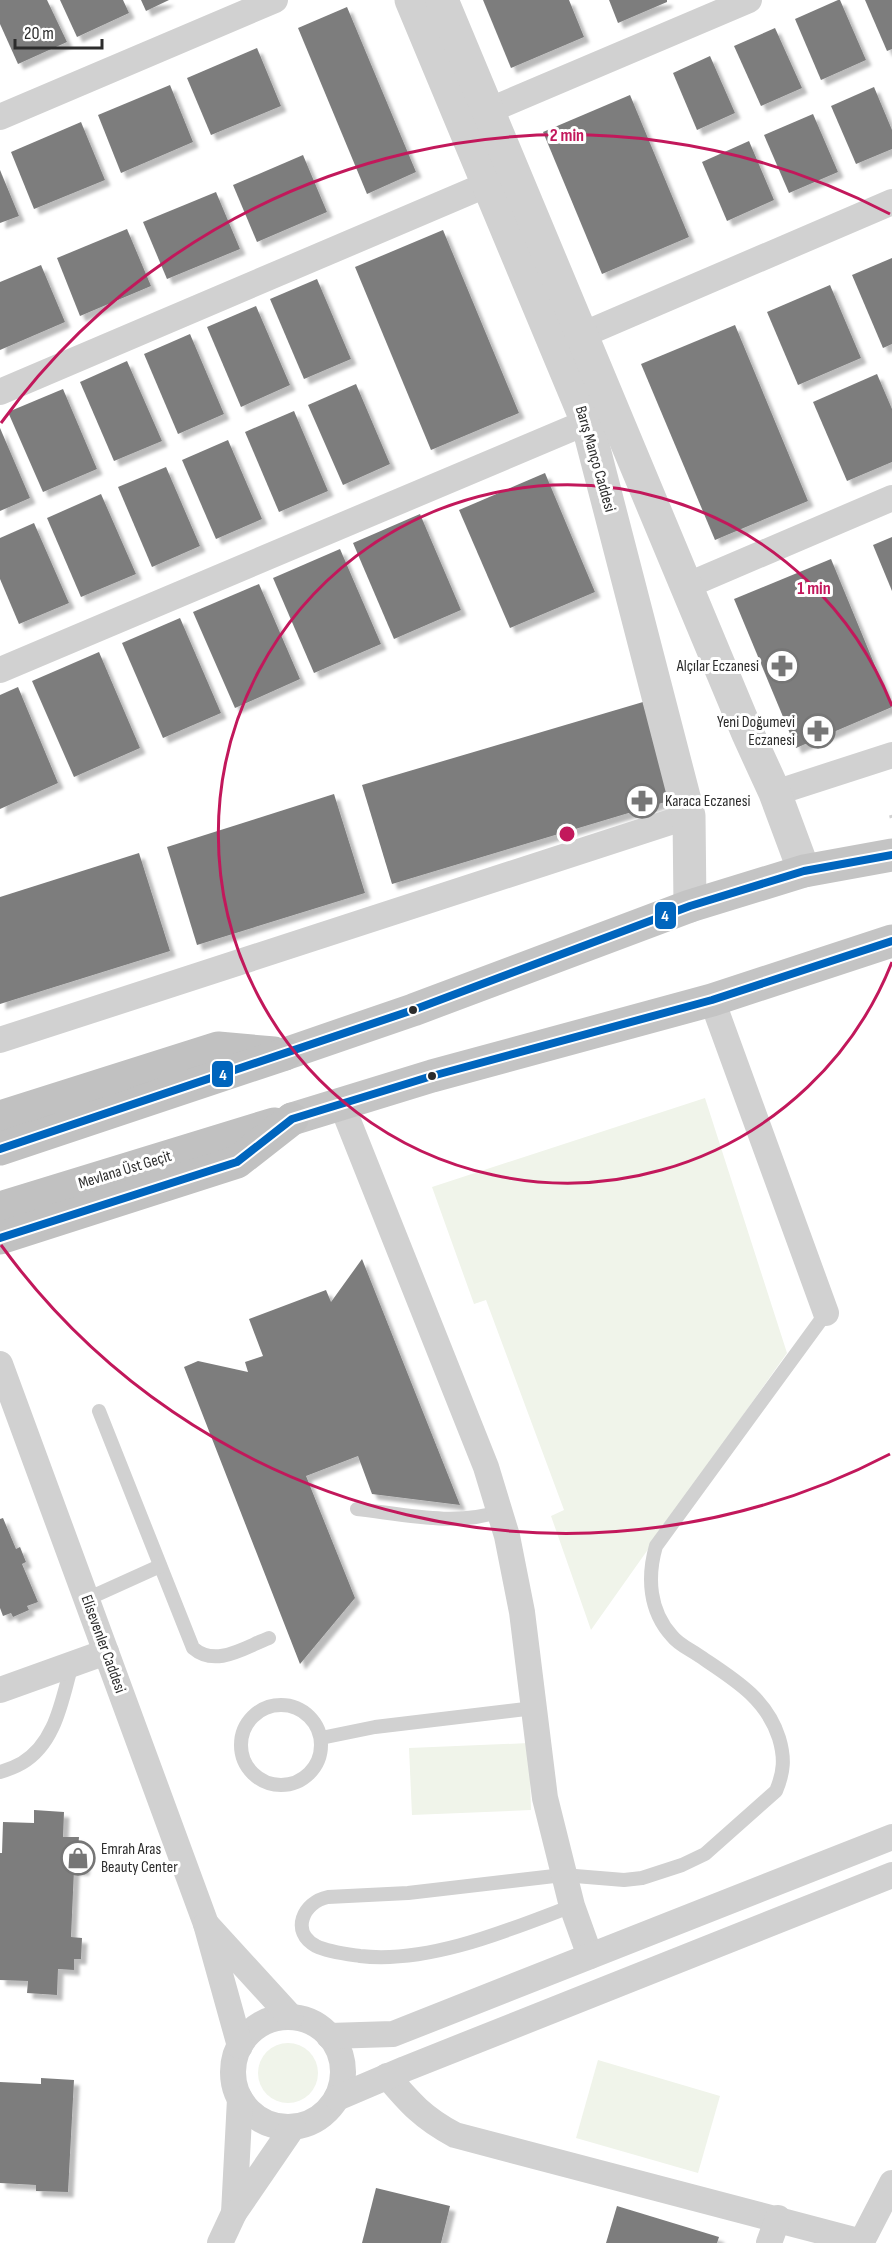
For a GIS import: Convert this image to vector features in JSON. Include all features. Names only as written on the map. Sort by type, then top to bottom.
[{"type":"highway","points":[[0,1117],[218,1048],[285,1054]]},
{"type":"highway","points":[[0,1149],[285,1054]]},
{"type":"highway","points":[[0,1238],[237,1162],[292,1119]]},
{"type":"highway","name":"Mevlana Üst Geçit","points":[[0,1208],[292,1119]]},
{"type":"main road","points":[[285,1054],[413,1010],[690,906],[804,871],[892,855]]},
{"type":"main road","points":[[292,1119],[432,1076],[712,999],[892,941]]},
{"type":"street","points":[[0,117],[275,0]]},
{"type":"street","name":"Barış Manço Caddesi","points":[[411,0],[587,422],[690,816],[690,906]]},
{"type":"street","name":"Barış Manço Caddesi","points":[[442,0],[748,734],[775,793],[804,871]]},
{"type":"street","points":[[488,111],[749,0]]},
{"type":"street","points":[[0,392],[488,184]]},
{"type":"street","points":[[582,335],[892,202]]},
{"type":"street","points":[[0,670],[587,422]]},
{"type":"street","points":[[686,586],[892,498]]},
{"type":"street","points":[[775,793],[892,755]]},
{"type":"street","points":[[0,1040],[690,816]]},
{"type":"street","points":[[712,999],[826,1312]]},
{"type":"street","points":[[341,1103],[486,1467],[500,1511],[522,1612],[545,1798],[563,1875],[590,1956]]},
{"type":"street","name":"Elisevenler Caddesi","points":[[0,1364],[206,1924],[240,2046]]},
{"type":"street","points":[[0,1690],[106,1652]]},
{"type":"street","points":[[329,2036],[393,2034],[892,1837]]},
{"type":"street","points":[[337,2098],[892,1875]]},
{"type":"street","points":[[206,1924],[291,2017]]},
{"type":"street","points":[[291,2017],[309,2021],[329,2036],[336,2045],[342,2062],[343,2080],[337,2098],[326,2112],[311,2122],[293,2127],[275,2126],[259,2119],[245,2107],[236,2091],[233,2073],[235,2055],[244,2039],[257,2026],[273,2018],[291,2017]]},
{"type":"street","points":[[387,2076],[416,2110],[433,2124],[455,2134],[862,2242],[892,2183]]},
{"type":"street","points":[[234,2213],[240,2098]]},
{"type":"street","points":[[220,2243],[234,2213],[293,2127]]},
{"type":"street","points":[[769,2243],[778,2218]]},
{"type":"lane","points":[[572,1906],[488,1938],[387,1957],[362,1956],[317,1947],[310,1942],[302,1927],[305,1910],[319,1899],[408,1893],[563,1875],[624,1881],[659,1873],[705,1854],[776,1791],[782,1777],[783,1754],[776,1729],[768,1714],[757,1698],[743,1685],[673,1638],[656,1610],[652,1594],[651,1561],[656,1546],[826,1312]]},
{"type":"lane","points":[[99,1411],[193,1648],[198,1653],[213,1658],[222,1657],[269,1638]]},
{"type":"lane","points":[[357,1509],[460,1520],[487,1516],[500,1511]]},
{"type":"lane","points":[[87,1599],[160,1566]]},
{"type":"lane","points":[[0,1772],[21,1764],[32,1756],[48,1737],[72,1664]]},
{"type":"lane","points":[[285,1705],[304,1712],[312,1719],[321,1738],[316,1764],[298,1781],[272,1784],[260,1778],[243,1758],[241,1744],[243,1731],[260,1711],[272,1706],[285,1705]]},
{"type":"lane","points":[[321,1738],[375,1727],[534,1708]]},
{"type":"shaded area","points":[[705,1098],[787,1353],[591,1630],[551,1516],[564,1510],[486,1300],[474,1304],[432,1187]]},
{"type":"shaded area","points":[[529,1743],[531,1810],[412,1815],[409,1748]]},
{"type":"shaded area","points":[[288,2043],[305,2048],[313,2056],[318,2073],[313,2090],[305,2098],[288,2103],[271,2098],[263,2090],[258,2073],[263,2056],[271,2048]]},
{"type":"shaded area","points":[[598,2060],[720,2096],[698,2173],[576,2138]]},
{"type":"building","points":[[0,0],[47,0],[67,42],[18,64],[0,24]]},
{"type":"building","points":[[60,0],[123,0],[129,13],[77,37]]},
{"type":"building","points":[[141,0],[169,0],[146,11]]},
{"type":"building","points":[[483,0],[569,0],[584,37],[511,68]]},
{"type":"building","points":[[609,0],[667,0],[667,2],[618,23]]},
{"type":"building","points":[[840,0],[866,60],[821,80],[795,19]]},
{"type":"building","points":[[865,0],[892,0],[892,49],[887,51]]},
{"type":"building","points":[[347,7],[416,172],[367,194],[298,28]]},
{"type":"building","points":[[775,28],[802,88],[761,106],[734,46]]},
{"type":"building","points":[[257,48],[281,106],[211,135],[187,78]]},
{"type":"building","points":[[710,56],[735,113],[697,130],[673,73]]},
{"type":"building","points":[[170,85],[193,142],[121,173],[98,115]]},
{"type":"building","points":[[874,87],[892,130],[892,149],[856,164],[831,106]]},
{"type":"building","points":[[630,95],[689,237],[602,274],[543,132]]},
{"type":"building","points":[[813,114],[838,172],[789,193],[764,135]]},
{"type":"building","points":[[81,122],[105,180],[34,209],[11,152]]},
{"type":"building","points":[[749,141],[774,200],[727,221],[702,162]]},
{"type":"building","points":[[303,155],[327,212],[257,242],[233,185]]},
{"type":"building","points":[[0,170],[19,216],[0,223]]},
{"type":"building","points":[[216,192],[240,249],[167,279],[143,222]]},
{"type":"building","points":[[127,229],[151,286],[80,316],[57,258]]},
{"type":"building","points":[[443,230],[519,413],[431,450],[355,267]]},
{"type":"building","points":[[892,258],[892,344],[883,348],[852,275]]},
{"type":"building","points":[[41,265],[65,322],[0,350],[0,282]]},
{"type":"building","points":[[317,279],[351,359],[304,379],[270,299]]},
{"type":"building","points":[[830,285],[861,358],[798,385],[767,312]]},
{"type":"building","points":[[256,306],[290,385],[241,407],[207,327]]},
{"type":"building","points":[[735,325],[808,501],[715,540],[641,364]]},
{"type":"building","points":[[190,334],[224,414],[178,434],[144,354]]},
{"type":"building","points":[[127,361],[162,441],[114,461],[80,382]]},
{"type":"building","points":[[877,374],[892,409],[892,462],[847,481],[813,402]]},
{"type":"building","points":[[356,384],[390,464],[343,485],[308,405]]},
{"type":"building","points":[[63,389],[97,469],[43,492],[8,412]]},
{"type":"building","points":[[294,411],[328,491],[279,512],[245,432]]},
{"type":"building","points":[[0,428],[30,498],[0,511]]},
{"type":"building","points":[[228,440],[262,519],[216,539],[182,460]]},
{"type":"building","points":[[166,467],[200,546],[152,567],[118,487]]},
{"type":"building","points":[[545,473],[595,592],[510,628],[459,510]]},
{"type":"building","points":[[101,494],[136,574],[81,597],[47,518]]},
{"type":"building","points":[[420,514],[461,610],[394,639],[353,543]]},
{"type":"building","points":[[34,523],[69,603],[19,624],[0,579],[0,538]]},
{"type":"building","points":[[892,537],[892,591],[873,545]]},
{"type":"building","points":[[340,549],[381,644],[314,673],[273,578]]},
{"type":"building","points":[[831,559],[892,707],[796,748],[734,599]]},
{"type":"building","points":[[259,584],[300,679],[235,708],[193,612]]},
{"type":"building","points":[[180,618],[221,713],[163,738],[122,643]]},
{"type":"building","points":[[99,652],[140,748],[74,777],[32,681]]},
{"type":"building","points":[[18,687],[58,783],[0,809],[0,695]]},
{"type":"building","points":[[643,702],[672,800],[392,884],[362,785]]},
{"type":"building","points":[[334,794],[365,893],[197,945],[167,847]]},
{"type":"building","points":[[139,853],[170,951],[0,1004],[0,897]]},
{"type":"building","points":[[362,1259],[460,1505],[372,1494],[358,1456],[306,1476],[355,1598],[300,1664],[184,1367],[198,1361],[248,1372],[245,1362],[263,1356],[249,1319],[326,1290],[331,1302]]},
{"type":"building","points":[[3,1518],[16,1549],[20,1547],[26,1562],[22,1564],[38,1602],[27,1606],[29,1610],[13,1617],[11,1613],[3,1616],[0,1608],[0,1519]]},
{"type":"building","points":[[34,1810],[64,1812],[63,1837],[79,1837],[78,1849],[85,1849],[84,1870],[74,1870],[71,1937],[82,1938],[81,1959],[74,1959],[74,1970],[58,1969],[57,1995],[27,1993],[28,1981],[0,1980],[0,1853],[2,1853],[3,1822],[34,1823]]},
{"type":"building","points":[[41,2078],[74,2080],[68,2192],[36,2191],[36,2185],[0,2183],[0,2082],[41,2084]]},
{"type":"building","points":[[376,2188],[450,2206],[441,2243],[362,2243]]},
{"type":"building","points":[[617,2206],[719,2237],[717,2243],[606,2243]]},
{"type":"transit line","name":"4","points":[[0,1149],[413,1010],[690,906],[804,871],[892,855]]},
{"type":"transit line","name":"4","points":[[0,1238],[237,1162],[292,1119],[432,1076],[712,1000],[892,941]]},
{"type":"place","name":"Alçılar Eczanesi","points":[[782,666]]},
{"type":"place","name":"Yeni Doğumevi Eczanesi","points":[[818,731]]},
{"type":"place","name":"Karaca Eczanesi","points":[[642,801]]},
{"type":"place","name":"Emrah Aras Beauty Center","points":[[78,1858]]}]
